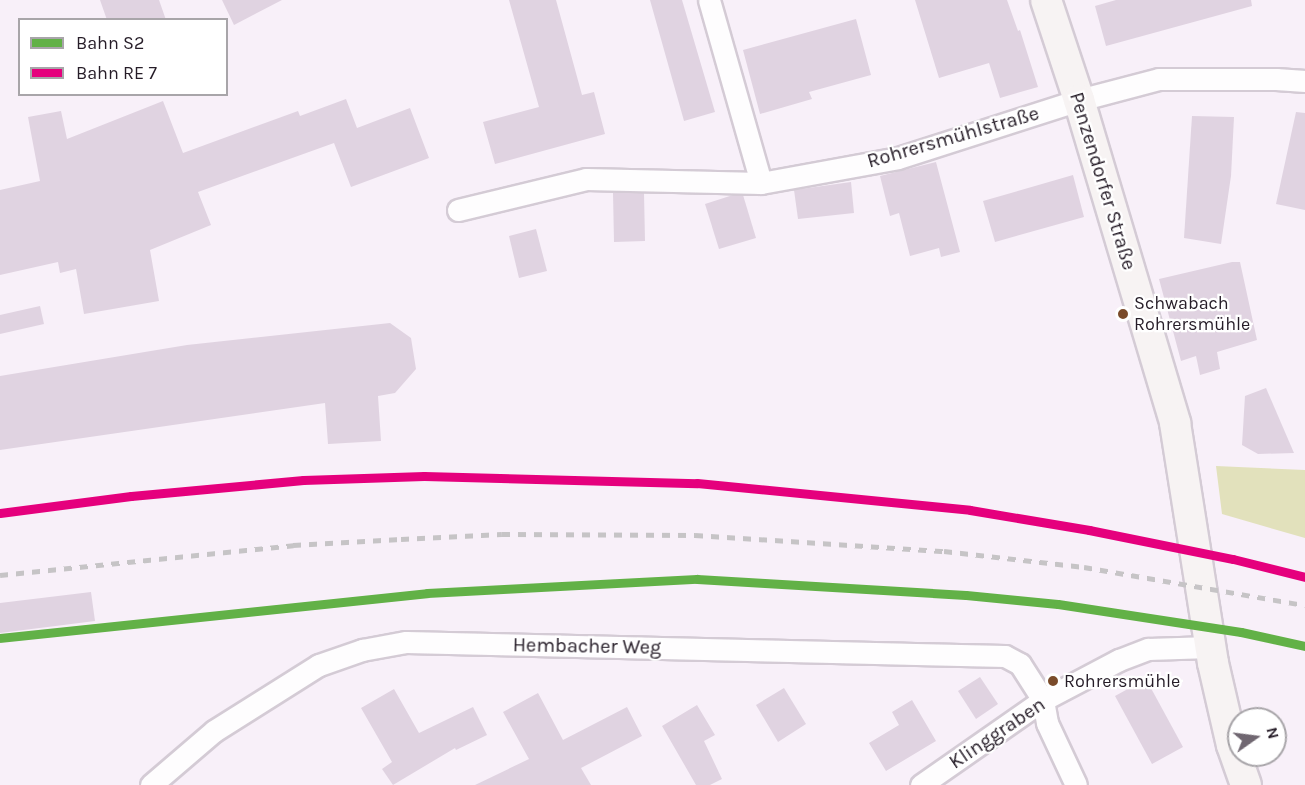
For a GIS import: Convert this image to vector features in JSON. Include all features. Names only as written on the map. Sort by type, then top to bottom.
[{"type":"main road","name":"Penzendorfer Straße","points":[[1046,0],[1079,100],[1176,423],[1210,647],[1232,745],[1246,785]]},
{"type":"street","points":[[709,0],[760,183]]},
{"type":"street","name":"Rohrersmühlstraße","points":[[458,210],[586,179],[760,183],[898,158],[1079,100],[1159,79],[1305,81]]},
{"type":"street","name":"Hembacher Weg","points":[[151,785],[214,731],[319,666],[362,650],[406,642],[1005,656],[1020,664],[1043,700],[1047,723],[1076,785]]},
{"type":"street","name":"Klinggraben","points":[[921,785],[1043,700],[1119,660],[1148,649],[1210,647]]},
{"type":"green space","points":[[1216,466],[1305,470],[1305,538],[1222,514]]},
{"type":"building","points":[[100,0],[159,0],[165,18],[106,18]]},
{"type":"building","points":[[222,0],[282,0],[234,25]]},
{"type":"building","points":[[509,0],[556,0],[582,95],[594,92],[605,134],[495,164],[483,122],[539,107]]},
{"type":"building","points":[[650,0],[682,0],[715,112],[684,121]]},
{"type":"building","points":[[915,0],[1007,0],[1018,31],[1020,30],[1038,87],[1000,98],[989,63],[939,78]]},
{"type":"building","points":[[1116,0],[1251,0],[1252,6],[1106,46],[1095,6]]},
{"type":"building","points":[[856,19],[871,75],[809,92],[812,99],[760,114],[743,50]]},
{"type":"building","points":[[346,99],[357,128],[410,108],[429,158],[351,187],[334,143],[198,192],[211,225],[150,250],[159,301],[84,314],[76,269],[60,273],[58,262],[0,275],[0,190],[40,181],[28,117],[61,111],[67,139],[163,101],[183,153],[298,111],[300,116]]},
{"type":"building","points":[[1296,112],[1305,113],[1305,210],[1276,204]]},
{"type":"building","points":[[1192,116],[1234,117],[1231,176],[1221,244],[1184,238]]},
{"type":"building","points":[[936,162],[960,252],[941,257],[939,248],[910,256],[899,213],[890,216],[880,176]]},
{"type":"building","points":[[1073,175],[1084,217],[995,242],[983,201]]},
{"type":"building","points":[[851,182],[854,213],[798,219],[794,190]]},
{"type":"building","points":[[613,193],[644,193],[645,241],[614,242]]},
{"type":"building","points":[[733,195],[743,195],[756,238],[719,249],[705,204]]},
{"type":"building","points":[[536,229],[547,271],[519,278],[509,236]]},
{"type":"building","points":[[1240,262],[1257,340],[1217,352],[1220,369],[1200,375],[1196,356],[1181,361],[1159,279]]},
{"type":"building","points":[[40,306],[44,324],[0,334],[0,315]]},
{"type":"building","points":[[390,323],[411,338],[416,369],[395,393],[378,396],[381,441],[328,444],[325,403],[0,450],[0,376],[187,345]]},
{"type":"building","points":[[1266,388],[1294,453],[1258,454],[1242,445],[1245,396]]},
{"type":"building","points":[[91,592],[95,621],[0,633],[0,603]]},
{"type":"building","points":[[980,677],[998,704],[976,719],[958,691]]},
{"type":"building","points":[[1146,679],[1183,747],[1152,764],[1115,696]]},
{"type":"building","points":[[784,688],[806,724],[778,742],[756,705]]},
{"type":"building","points":[[394,689],[419,733],[473,707],[487,735],[456,750],[455,748],[393,785],[382,769],[392,762],[361,708]]},
{"type":"building","points":[[538,693],[563,740],[627,707],[642,736],[581,768],[591,785],[475,785],[529,759],[503,712]]},
{"type":"building","points":[[912,700],[936,741],[886,771],[869,743],[899,725],[892,712]]},
{"type":"building","points":[[697,705],[715,735],[704,741],[722,779],[710,785],[696,785],[662,726]]},
{"type":"railway","points":[[0,575],[293,545],[502,534],[695,535],[944,551],[1084,567],[1305,605]]},
{"type":"rail line","name":"S2","points":[[0,638],[427,593],[697,579],[966,595],[1058,604],[1241,632],[1305,646]]},
{"type":"transit line","points":[[0,513],[131,496],[303,480],[424,476],[697,483],[970,510],[1089,530],[1233,559],[1305,577]]},
{"type":"place","name":"Schwabach Rohrersmühle","points":[[1123,314]]},
{"type":"place","name":"Rohrersmühle","points":[[1053,681]]}]
